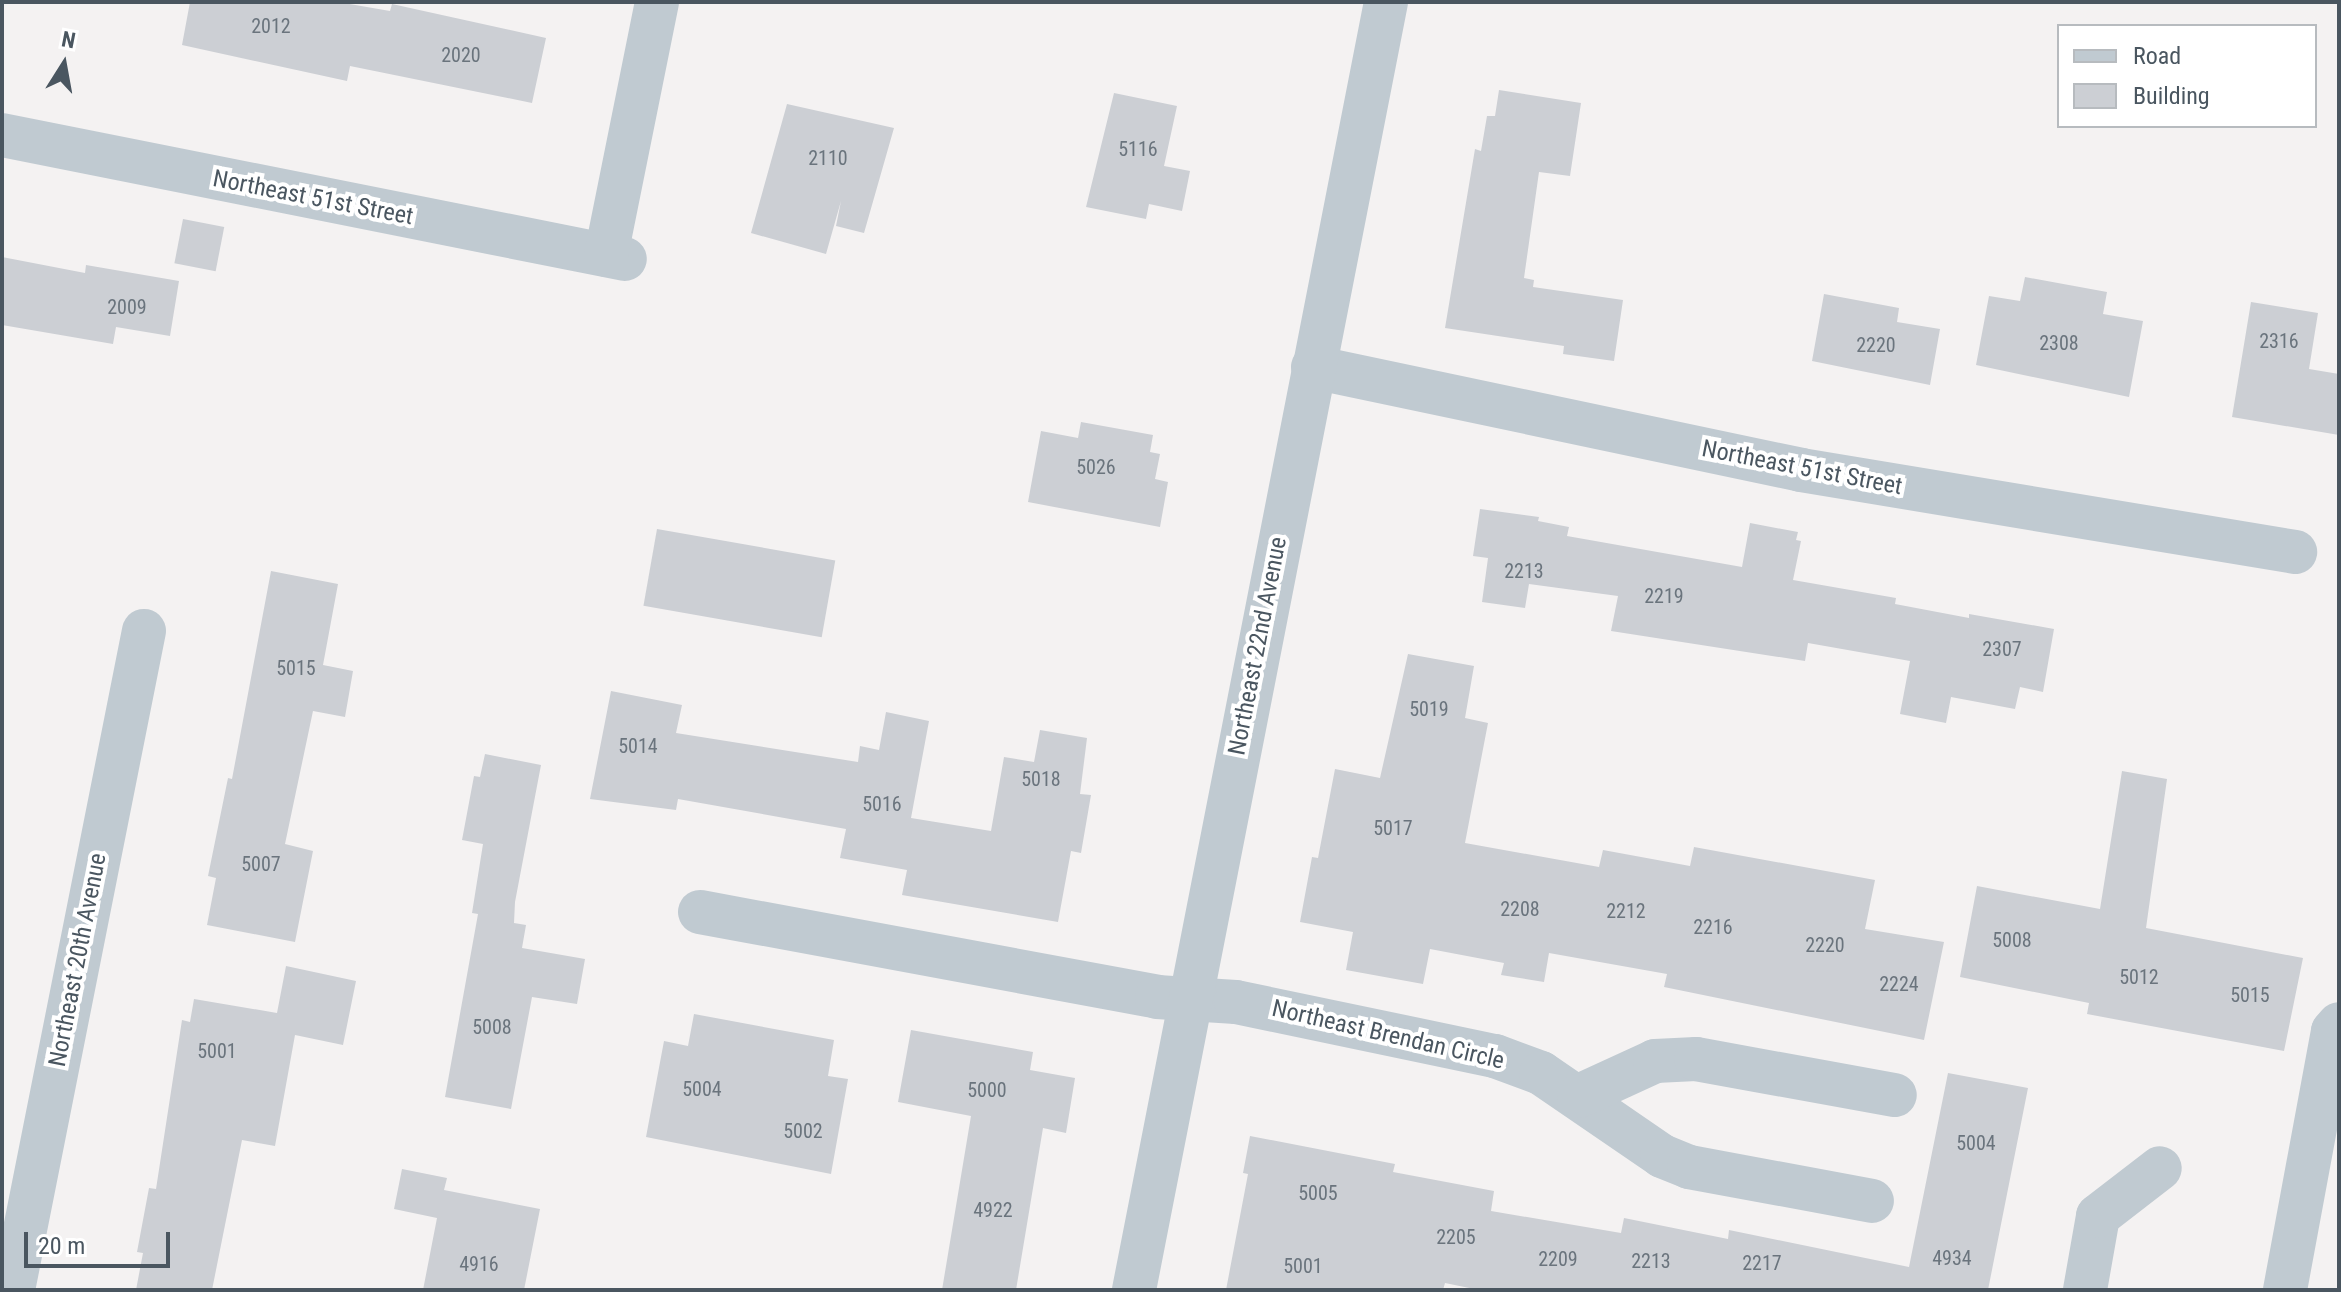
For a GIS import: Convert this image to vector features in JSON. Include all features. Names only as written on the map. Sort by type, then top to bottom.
[{"type":"street","name":"Northeast 51st Street","points":[[2,135],[616,257],[657,2]]},
{"type":"street","name":"Northeast 22nd Avenue","points":[[1134,1290],[1386,2]]},
{"type":"street","name":"Northeast 51st Street","points":[[1313,367],[1801,470],[2295,552]]},
{"type":"street","name":"Northeast 20th Avenue","points":[[13,1290],[144,631]]},
{"type":"street","name":"Northeast Brendan Circle","points":[[700,912],[1189,999],[1236,1002],[1495,1056],[1541,1073],[1579,1096],[1662,1156],[1689,1167],[1872,1201]]},
{"type":"street","points":[[2285,1290],[2333,1031],[2339,1024]]},
{"type":"street","points":[[1579,1096],[1655,1061],[1696,1059],[1895,1095]]},
{"type":"street","points":[[2085,1290],[2098,1216],[2160,1168]]},
{"type":"building","points":[[190,2],[338,2],[390,11],[392,4],[546,38],[532,103],[350,66],[347,81],[182,45]]},
{"type":"building","points":[[1499,90],[1581,103],[1570,176],[1539,172],[1524,278],[1534,280],[1533,287],[1623,300],[1614,361],[1563,354],[1564,346],[1445,328],[1475,149],[1481,151],[1487,116],[1495,116]]},
{"type":"building","points":[[1114,93],[1177,106],[1164,166],[1190,171],[1182,211],[1149,204],[1146,219],[1086,207]]},
{"type":"building","points":[[787,104],[894,128],[864,233],[836,226],[841,201],[826,254],[751,233]]},
{"type":"building","points":[[183,219],[224,227],[216,271],[174,263]]},
{"type":"building","points":[[2,257],[85,273],[86,265],[179,281],[170,336],[116,327],[113,344],[2,325]]},
{"type":"building","points":[[2025,277],[2107,292],[2103,314],[2143,321],[2129,397],[1976,365],[1989,296],[2020,301]]},
{"type":"building","points":[[1824,294],[1899,308],[1897,322],[1940,329],[1930,385],[1812,361]]},
{"type":"building","points":[[2251,302],[2318,313],[2309,369],[2339,374],[2339,435],[2232,417]]},
{"type":"building","points":[[1081,422],[1153,435],[1150,452],[1160,454],[1155,479],[1168,482],[1160,527],[1028,502],[1041,431],[1078,438]]},
{"type":"building","points":[[1480,509],[1539,517],[1538,521],[1569,527],[1567,536],[1742,567],[1750,523],[1798,532],[1796,540],[1801,541],[1793,580],[1896,598],[1895,604],[1969,618],[1969,614],[2054,629],[2043,692],[2020,687],[2015,709],[1951,697],[1946,723],[1900,714],[1910,661],[1808,643],[1805,661],[1611,631],[1618,596],[1529,584],[1525,608],[1482,602],[1488,558],[1473,556]]},
{"type":"building","points":[[657,529],[835,560],[822,637],[643,606]]},
{"type":"building","points":[[271,571],[338,584],[323,665],[353,671],[345,717],[313,711],[285,844],[313,851],[295,942],[207,925],[216,878],[208,876],[228,778],[232,779]]},
{"type":"building","points":[[1408,654],[1474,666],[1465,718],[1488,723],[1465,843],[1599,867],[1603,850],[1690,866],[1694,847],[1875,880],[1865,929],[1944,942],[1924,1040],[1664,987],[1667,974],[1549,953],[1544,982],[1501,975],[1504,963],[1430,949],[1423,984],[1346,970],[1353,932],[1300,922],[1312,857],[1318,858],[1335,769],[1380,778]]},
{"type":"building","points":[[611,691],[682,705],[676,733],[858,762],[860,746],[879,750],[886,712],[929,721],[911,818],[991,831],[1004,757],[1034,762],[1040,730],[1087,738],[1080,794],[1091,795],[1081,853],[1071,851],[1058,922],[902,895],[907,870],[840,858],[846,829],[678,799],[676,810],[590,799]]},
{"type":"building","points":[[485,754],[541,765],[515,902],[514,923],[526,925],[522,948],[585,959],[577,1004],[532,997],[511,1109],[445,1097],[478,914],[472,913],[483,844],[462,840],[474,776],[480,777]]},
{"type":"building","points":[[2122,771],[2167,779],[2146,928],[2303,958],[2284,1051],[2087,1014],[2089,1003],[1960,977],[1977,886],[2100,909]]},
{"type":"building","points":[[286,966],[356,981],[343,1045],[295,1035],[275,1146],[242,1140],[212,1290],[136,1290],[143,1253],[137,1252],[149,1188],[156,1189],[182,1020],[190,1022],[194,999],[277,1013]]},
{"type":"building","points":[[694,1014],[834,1040],[828,1076],[848,1079],[831,1174],[646,1137],[664,1041],[688,1046]]},
{"type":"building","points":[[911,1030],[1033,1052],[1030,1070],[1075,1078],[1066,1133],[1043,1128],[1016,1290],[942,1290],[971,1116],[898,1102]]},
{"type":"building","points":[[1948,1073],[2028,1088],[1988,1290],[1479,1290],[1445,1283],[1443,1290],[1226,1290],[1248,1174],[1243,1173],[1250,1136],[1395,1164],[1393,1172],[1494,1191],[1491,1211],[1621,1233],[1624,1218],[1728,1239],[1729,1230],[1909,1267]]},
{"type":"building","points":[[402,1169],[447,1178],[444,1190],[540,1209],[524,1290],[423,1290],[437,1218],[394,1209]]}]
